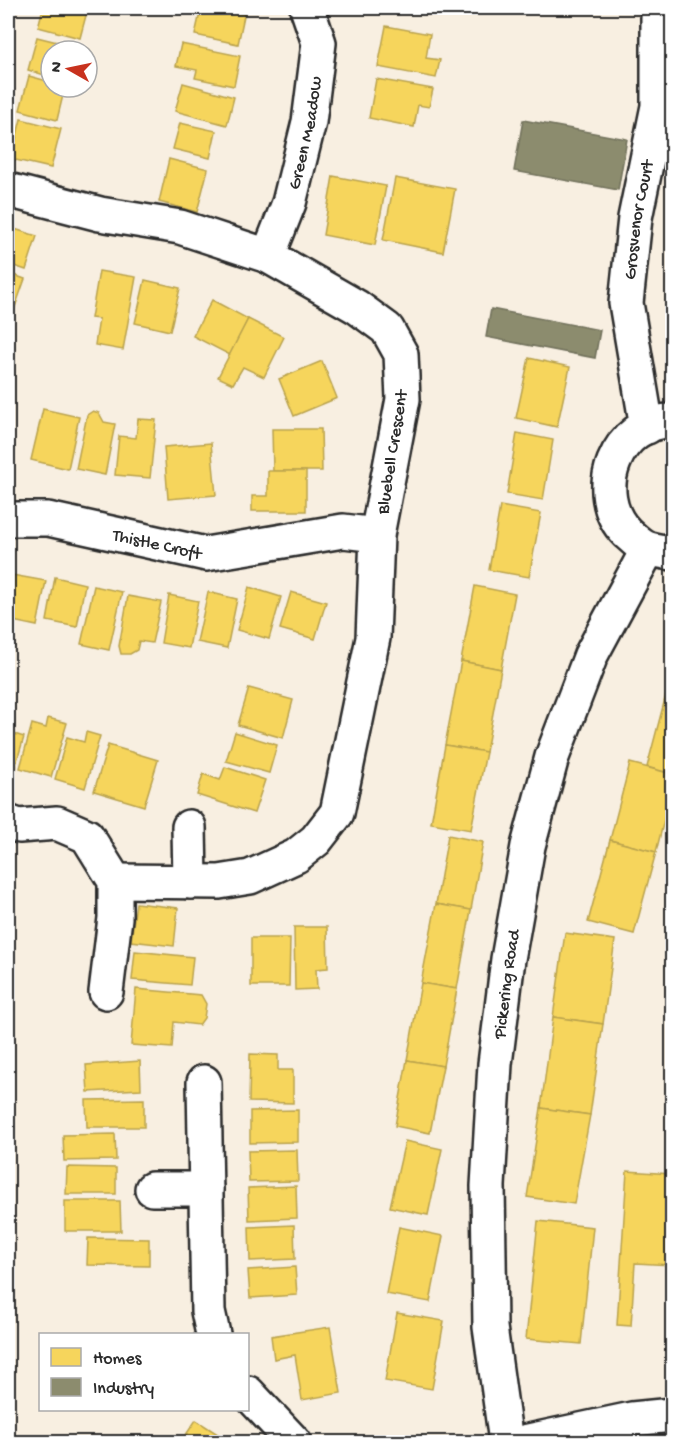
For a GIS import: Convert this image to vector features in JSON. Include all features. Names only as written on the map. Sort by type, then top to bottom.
[{"type":"street","name":"Green Meadow","points":[[268,256],[289,203],[309,122],[319,43],[307,8]]},
{"type":"street","name":"Grosvenor Court","points":[[658,11],[658,106],[635,218],[626,303],[660,424]]},
{"type":"street","name":"Bluebell Crescent","points":[[8,190],[100,214],[180,227],[268,256],[357,307],[387,329],[401,354],[403,399],[377,535],[373,638],[337,813],[316,840],[296,856],[268,871],[219,882],[116,880]]},
{"type":"street","name":"Pickering Road","points":[[506,1443],[490,1327],[488,1186],[495,1064],[508,959],[528,846],[552,757],[591,655],[660,551],[621,527],[612,509],[608,490],[610,471],[618,453],[630,437],[660,424]]},
{"type":"street","name":"Thistle Croft","points":[[8,519],[48,519],[206,554],[343,531],[377,535]]},
{"type":"street","points":[[8,822],[19,826],[57,823],[87,836],[116,880],[115,918],[106,992]]},
{"type":"street","points":[[189,827],[190,882]]},
{"type":"street","points":[[204,1082],[208,1311],[213,1333]]},
{"type":"street","points":[[152,1189],[206,1189]]},
{"type":"street","points":[[249,1394],[294,1443]]},
{"type":"street","points":[[524,1443],[632,1419],[672,1415]]},
{"type":"building: Homes","points":[[43,8],[88,8],[80,38],[38,27]]},
{"type":"building: Homes","points":[[201,8],[245,11],[238,44],[195,35]]},
{"type":"building: Homes","points":[[406,8],[430,8],[429,12]]},
{"type":"building: Homes","points":[[386,26],[430,34],[426,58],[440,60],[436,78],[378,67]]},
{"type":"building: Homes","points":[[37,37],[45,39],[39,39],[39,73],[28,70]]},
{"type":"building: Homes","points":[[181,44],[240,56],[234,86],[195,78],[197,70],[176,66]]},
{"type":"building: Homes","points":[[29,76],[39,79],[39,99],[62,99],[57,120],[20,110]]},
{"type":"building: Homes","points":[[376,79],[433,89],[429,107],[418,105],[414,127],[369,118]]},
{"type":"building: Homes","points":[[183,83],[234,97],[227,125],[175,111]]},
{"type":"building: Homes","points":[[21,119],[61,129],[51,168],[11,159]]},
{"type":"building: Homes","points":[[180,123],[216,131],[210,158],[173,149]]},
{"type":"building: Homes","points":[[169,159],[208,169],[197,212],[159,202]]},
{"type":"building: Homes","points":[[333,176],[386,186],[375,245],[323,235]]},
{"type":"building: Homes","points":[[395,178],[455,189],[443,252],[383,240]]},
{"type":"building: Homes","points":[[8,227],[37,236],[26,270],[8,264]]},
{"type":"building: Homes","points":[[99,271],[136,277],[123,350],[95,345],[99,319],[91,318]]},
{"type":"building: Homes","points":[[8,273],[25,279],[14,310],[8,307]]},
{"type":"building: Homes","points":[[145,280],[180,288],[170,331],[135,323]]},
{"type":"building: Homes","points":[[212,300],[248,319],[230,355],[193,336]]},
{"type":"building: Homes","points":[[248,319],[284,337],[264,377],[243,367],[233,384],[218,377]]},
{"type":"building: Homes","points":[[529,358],[570,367],[557,427],[516,418]]},
{"type":"building: Homes","points":[[322,361],[337,398],[294,416],[279,379]]},
{"type":"building: Homes","points":[[43,409],[79,417],[68,469],[31,460]]},
{"type":"building: Homes","points":[[93,411],[99,413],[104,422],[115,424],[105,475],[76,469],[87,415]]},
{"type":"building: Homes","points":[[138,419],[156,420],[150,478],[115,475],[119,436],[136,438]]},
{"type":"building: Homes","points":[[272,429],[321,429],[322,471],[273,471]]},
{"type":"building: Homes","points":[[517,433],[553,440],[543,500],[507,494]]},
{"type":"building: Homes","points":[[211,443],[216,495],[168,499],[164,447]]},
{"type":"building: Homes","points":[[268,471],[306,471],[306,511],[252,511],[252,496],[268,496]]},
{"type":"building: Homes","points":[[500,506],[541,513],[529,577],[489,570]]},
{"type":"building: Homes","points":[[12,575],[46,581],[37,626],[8,620]]},
{"type":"building: Homes","points":[[55,577],[85,584],[77,627],[47,621]]},
{"type":"building: Homes","points":[[94,586],[122,592],[109,650],[81,644]]},
{"type":"building: Homes","points":[[475,586],[515,594],[501,669],[461,661]]},
{"type":"building: Homes","points":[[249,587],[281,597],[269,639],[237,630]]},
{"type":"building: Homes","points":[[208,592],[237,599],[227,648],[197,642]]},
{"type":"building: Homes","points":[[291,592],[326,602],[315,639],[280,629]]},
{"type":"building: Homes","points":[[169,595],[198,601],[189,648],[161,643]]},
{"type":"building: Homes","points":[[128,596],[161,602],[152,643],[139,641],[137,650],[130,654],[121,654],[119,646]]},
{"type":"building: Homes","points":[[461,661],[501,669],[486,752],[445,745]]},
{"type":"building: Homes","points":[[672,672],[672,774],[647,767]]},
{"type":"building: Homes","points":[[249,688],[293,700],[283,738],[238,725]]},
{"type":"building: Homes","points":[[48,718],[67,723],[51,777],[20,768],[32,724],[46,728]]},
{"type":"building: Homes","points":[[8,732],[24,737],[14,771],[8,769]]},
{"type":"building: Homes","points":[[86,732],[100,736],[85,788],[55,779],[67,737],[84,742]]},
{"type":"building: Homes","points":[[235,732],[277,745],[269,773],[226,761]]},
{"type":"building: Homes","points":[[108,745],[158,760],[144,806],[94,791]]},
{"type":"building: Homes","points":[[445,745],[486,752],[471,830],[431,823]]},
{"type":"building: Homes","points":[[630,763],[672,774],[672,788],[656,852],[610,840]]},
{"type":"building: Homes","points":[[225,767],[265,780],[254,813],[197,795],[203,774],[220,780]]},
{"type":"building: Homes","points":[[448,835],[483,842],[471,910],[436,904]]},
{"type":"building: Homes","points":[[610,840],[656,852],[634,934],[588,922]]},
{"type":"building: Homes","points":[[136,903],[178,908],[174,946],[131,941]]},
{"type":"building: Homes","points":[[436,904],[471,910],[457,989],[421,983]]},
{"type":"building: Homes","points":[[294,927],[327,927],[328,968],[316,969],[317,989],[295,990]]},
{"type":"building: Homes","points":[[565,933],[615,940],[603,1024],[553,1017]]},
{"type":"building: Homes","points":[[251,938],[290,938],[289,986],[251,986]]},
{"type":"building: Homes","points":[[135,951],[193,957],[190,985],[132,980]]},
{"type":"building: Homes","points":[[421,983],[457,989],[443,1066],[407,1060]]},
{"type":"building: Homes","points":[[136,989],[201,995],[206,1004],[204,1018],[199,1025],[174,1022],[172,1048],[131,1045]]},
{"type":"building: Homes","points":[[553,1017],[603,1024],[590,1115],[541,1108]]},
{"type":"building: Homes","points":[[250,1054],[278,1055],[278,1070],[293,1070],[293,1103],[249,1102]]},
{"type":"building: Homes","points":[[407,1060],[443,1066],[430,1133],[395,1126]]},
{"type":"building: Homes","points":[[140,1061],[141,1089],[88,1092],[86,1065]]},
{"type":"building: Homes","points":[[144,1099],[144,1127],[87,1127],[86,1100]]},
{"type":"building: Homes","points":[[541,1108],[590,1115],[574,1204],[527,1197]]},
{"type":"building: Homes","points":[[298,1110],[298,1142],[250,1143],[250,1111]]},
{"type":"building: Homes","points":[[115,1134],[116,1160],[64,1161],[63,1135]]},
{"type":"building: Homes","points":[[405,1141],[442,1149],[428,1215],[390,1207]]},
{"type":"building: Homes","points":[[297,1150],[298,1181],[249,1182],[248,1151]]},
{"type":"building: Homes","points":[[67,1167],[116,1168],[116,1194],[66,1194]]},
{"type":"building: Homes","points":[[627,1171],[672,1174],[672,1265],[635,1263],[631,1326],[617,1325]]},
{"type":"building: Homes","points":[[296,1186],[297,1218],[249,1220],[248,1188]]},
{"type":"building: Homes","points":[[65,1201],[120,1201],[121,1231],[65,1231]]},
{"type":"building: Homes","points":[[538,1221],[593,1227],[581,1344],[526,1339]]},
{"type":"building: Homes","points":[[294,1225],[295,1259],[250,1261],[249,1227]]},
{"type":"building: Homes","points":[[399,1227],[443,1236],[430,1302],[386,1294]]},
{"type":"building: Homes","points":[[88,1238],[149,1239],[149,1266],[87,1265]]},
{"type":"building: Homes","points":[[295,1267],[297,1295],[250,1298],[248,1270]]},
{"type":"building: Homes","points":[[397,1313],[444,1321],[432,1389],[385,1381]]},
{"type":"building: Homes","points":[[330,1327],[341,1393],[302,1400],[295,1355],[274,1359],[271,1336]]},
{"type":"building: Homes","points":[[196,1420],[230,1442],[181,1442]]},
{"type":"building: Industry","points":[[523,120],[627,139],[618,190],[514,171]]},
{"type":"building: Industry","points":[[491,309],[600,330],[595,358],[486,337]]}]
